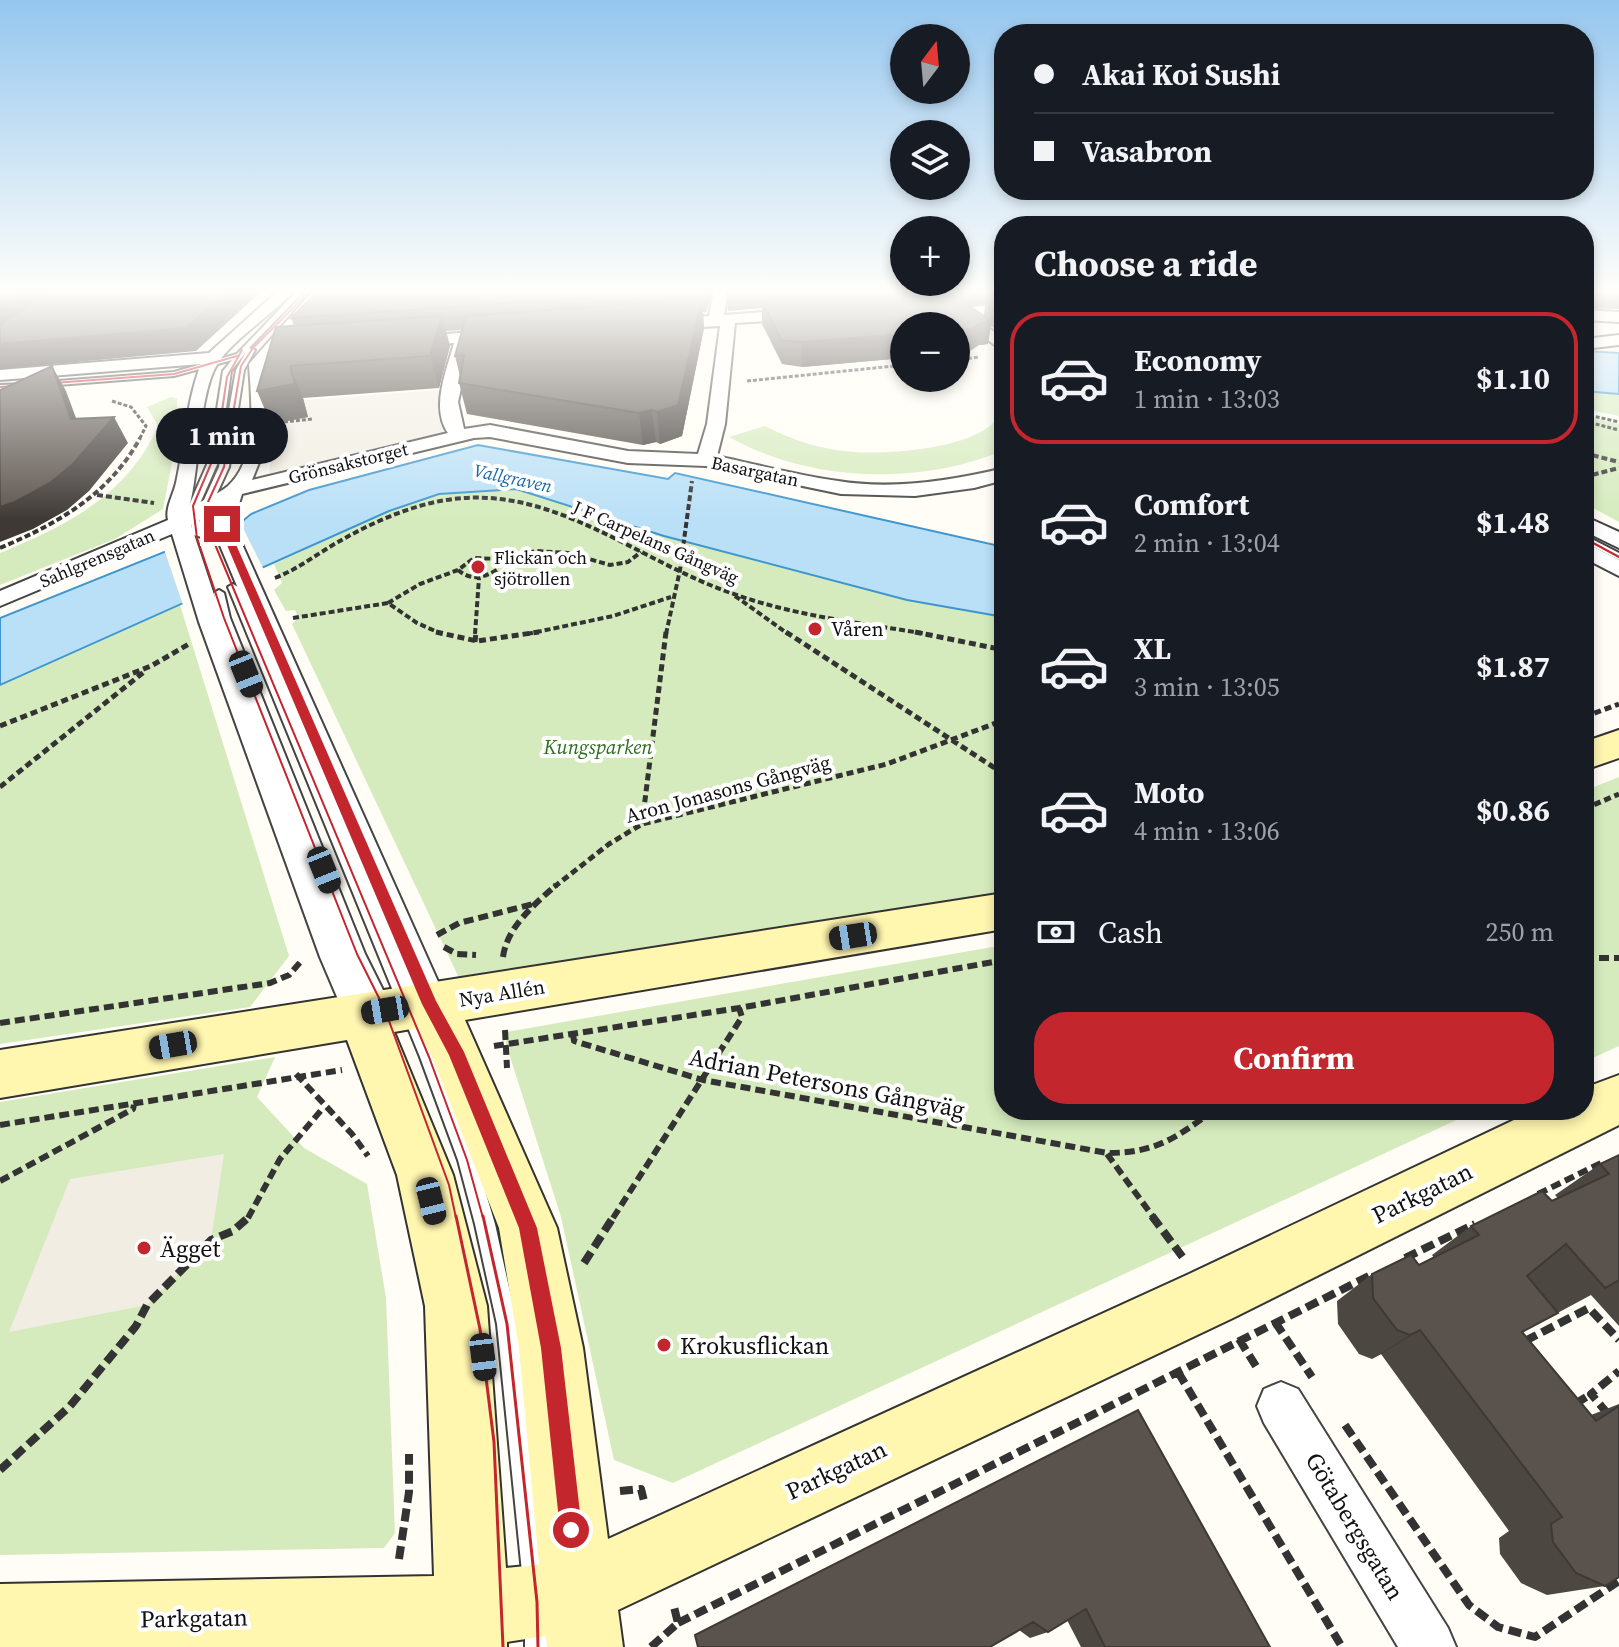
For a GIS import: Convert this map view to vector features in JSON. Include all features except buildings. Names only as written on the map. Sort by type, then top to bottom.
[{"type":"main road","points":[[1594,753],[1619,743]]},
{"type":"main road","name":"Nya Allén","points":[[0,1074],[394,1023],[994,913]]},
{"type":"main road","points":[[394,1023],[456,1052],[528,1228],[551,1348],[521,1619]]},
{"type":"main road","points":[[394,1023],[521,1619]]},
{"type":"main road","name":"Parkgatan","points":[[1594,1114],[1615,1118]]},
{"type":"main road","name":"Parkgatan","points":[[0,1621],[390,1616],[521,1619],[1211,1296],[1571,1120]]},
{"type":"street","points":[[0,375],[131,367]]},
{"type":"street","points":[[208,367],[198,394],[199,525],[233,589],[337,957],[394,1023]]},
{"type":"street","points":[[199,525],[223,507],[252,463],[260,436],[257,367]]},
{"type":"street","points":[[457,367],[447,409],[451,428],[458,434]]},
{"type":"street","points":[[700,466],[723,367]]},
{"type":"street","name":"Basargatan","points":[[458,434],[490,431],[628,457],[841,488],[886,491],[974,482],[994,477]]},
{"type":"street","name":"Grönsakstorget","points":[[234,490],[458,434]]},
{"type":"street","points":[[199,525],[233,589],[394,1023]]},
{"type":"street","name":"Sahlgrensgatan","points":[[0,599],[199,525]]},
{"type":"street","points":[[1594,527],[1619,541]]},
{"type":"street","points":[[1594,555],[1619,569]]},
{"type":"street","name":"Götabergsgatan","points":[[1300,1396],[1429,1647]]},
{"type":"lane","points":[[0,387],[174,374],[195,367]]},
{"type":"lane","points":[[199,525],[194,505],[214,460],[226,374],[230,367]]},
{"type":"lane","points":[[199,525],[224,467],[241,367]]},
{"type":"lane","points":[[1594,536],[1619,550]]},
{"type":"lane","points":[[1594,543],[1619,557]]},
{"type":"lane","points":[[428,1126],[451,1193],[477,1316]]},
{"type":"path","points":[[721,383],[885,367]]},
{"type":"path","points":[[0,548],[77,511],[96,495],[139,443],[146,426],[131,407],[103,399]]},
{"type":"path","points":[[1594,415],[1619,421]]},
{"type":"path","points":[[271,423],[312,419]]},
{"type":"path","points":[[1594,424],[1619,430]]},
{"type":"path","points":[[1594,456],[1619,462]]},
{"type":"path","points":[[642,824],[671,597],[680,570],[700,466]]},
{"type":"path","points":[[1594,474],[1619,468]]},
{"type":"path","points":[[96,495],[152,503]]},
{"type":"path","name":"J F Carpelans Gångväg","points":[[233,589],[285,575],[373,524],[446,500],[481,498],[579,519],[641,552],[731,593],[823,615],[994,648]]},
{"type":"path","points":[[284,620],[388,603],[420,584],[458,570],[474,558],[500,559],[536,551],[568,553],[610,565],[628,562],[641,552]]},
{"type":"path","points":[[458,570],[463,575],[479,578],[497,570],[500,559]]},
{"type":"path","points":[[475,642],[479,578]]},
{"type":"path","points":[[731,593],[816,654],[994,768]]},
{"type":"path","points":[[388,603],[441,635],[475,642],[580,626],[628,614],[671,597]]},
{"type":"path","points":[[0,726],[151,666],[195,641]]},
{"type":"path","points":[[0,787],[151,666]]},
{"type":"path","points":[[1594,713],[1619,704]]},
{"type":"path","name":"Aron Jonasons Gångväg","points":[[503,952],[505,941],[541,902],[594,853],[623,832],[642,824],[887,764],[994,724]]},
{"type":"path","points":[[1594,805],[1619,794]]},
{"type":"path","points":[[436,935],[459,923],[541,902]]},
{"type":"path","points":[[1594,958],[1619,958]]},
{"type":"path","points":[[0,1023],[270,983],[289,975],[301,960]]},
{"type":"path","points":[[456,1052],[739,1008],[994,962]]},
{"type":"path","points":[[578,1274],[742,1017],[739,1008]]},
{"type":"path","points":[[0,1125],[134,1105],[297,1075],[394,1023]]},
{"type":"path","name":"Adrian Petersons Gångväg","points":[[573,1034],[574,1041],[602,1051],[703,1080],[1107,1153],[1150,1152],[1169,1143],[1200,1120]]},
{"type":"path","points":[[0,1181],[133,1109],[134,1105]]},
{"type":"path","points":[[0,1470],[70,1406],[136,1326],[154,1297],[211,1240],[233,1231],[253,1213],[280,1159],[323,1108],[350,1132],[371,1161]]},
{"type":"path","points":[[1527,1200],[1615,1118]]},
{"type":"path","points":[[1107,1153],[1211,1296]]},
{"type":"path","points":[[1401,1261],[1485,1220]]},
{"type":"path","points":[[678,1623],[1387,1267]]},
{"type":"path","points":[[1519,1344],[1589,1308],[1619,1340]]},
{"type":"path","points":[[1275,1322],[1300,1396]]},
{"type":"path","points":[[1567,1409],[1619,1371]]},
{"type":"path","points":[[1178,1372],[1342,1647]]},
{"type":"path","points":[[1591,1394],[1619,1428]]},
{"type":"path","points":[[1336,1412],[1469,1605],[1498,1627],[1535,1637],[1619,1581]]},
{"type":"path","points":[[409,1444],[409,1492]]},
{"type":"green space","points":[[1594,392],[1619,394],[1619,416],[1594,411]]},
{"type":"green space","points":[[171,397],[177,399],[177,427],[163,509],[115,539],[0,585],[0,553],[71,519],[112,489],[130,471],[158,426],[147,407]]},
{"type":"green space","points":[[1594,418],[1619,424],[1619,522],[1594,508]]},
{"type":"green space","points":[[994,421],[994,454],[972,462],[901,474],[865,474],[794,463],[760,452],[729,437],[765,426],[808,444],[831,449],[895,452],[949,444],[973,436]]},
{"type":"green space","name":"Kungsparken","points":[[516,489],[758,561],[880,592],[994,615],[994,902],[467,995],[292,624],[298,618],[295,610],[286,611],[274,590],[282,583],[274,564],[389,511],[439,494]]},
{"type":"green space","points":[[180,605],[289,956],[250,1007],[0,1044],[0,685]]},
{"type":"green space","points":[[1619,777],[1619,1046],[1594,1057],[1594,787]]},
{"type":"green space","points":[[994,947],[994,1120],[1456,1120],[673,1483],[614,1460],[561,1217],[506,1044],[506,1032]]},
{"type":"green space","points":[[275,1057],[257,1097],[304,1148],[367,1184],[386,1298],[395,1533],[384,1548],[0,1555],[0,1102]]},
{"type":"shaded area","points":[[449,389],[443,435],[305,470],[269,473],[279,402]]},
{"type":"shaded area","points":[[224,1154],[211,1240],[147,1305],[9,1332],[70,1179]]},
{"type":"water","points":[[1594,367],[1619,367],[1619,394],[1594,392]]},
{"type":"water","name":"Vallgraven","points":[[478,445],[668,479],[675,473],[994,545],[994,615],[907,600],[664,536],[516,489],[439,494],[389,511],[0,685],[0,618],[244,520],[251,514],[309,490]]},
{"type":"pier","points":[[238,518],[265,572],[184,608],[164,549]]},
{"type":"tram line","points":[[0,387],[174,374],[199,367]]},
{"type":"tram line","points":[[233,367],[227,377],[216,452],[193,506],[197,538],[224,618],[357,954],[385,1010],[449,1185],[456,1218]]},
{"type":"tram line","points":[[241,367],[224,467],[208,502],[209,530],[429,1057],[467,1160],[483,1218]]},
{"type":"tram line","points":[[1594,543],[1619,557]]},
{"type":"tram line","points":[[456,1216],[480,1329],[494,1442],[503,1647]]},
{"type":"tram line","points":[[483,1216],[507,1324],[537,1602],[538,1647]]},
{"type":"place","name":"Flickan och sjötrollen","points":[[478,567]]},
{"type":"place","name":"Våren","points":[[815,629]]},
{"type":"place","name":"Ägget","points":[[144,1248]]},
{"type":"place","name":"Krokusflickan","points":[[664,1345]]},
{"type":"route","points":[[222,524],[430,1004],[456,1052],[528,1228],[551,1348],[571,1530]]}]
